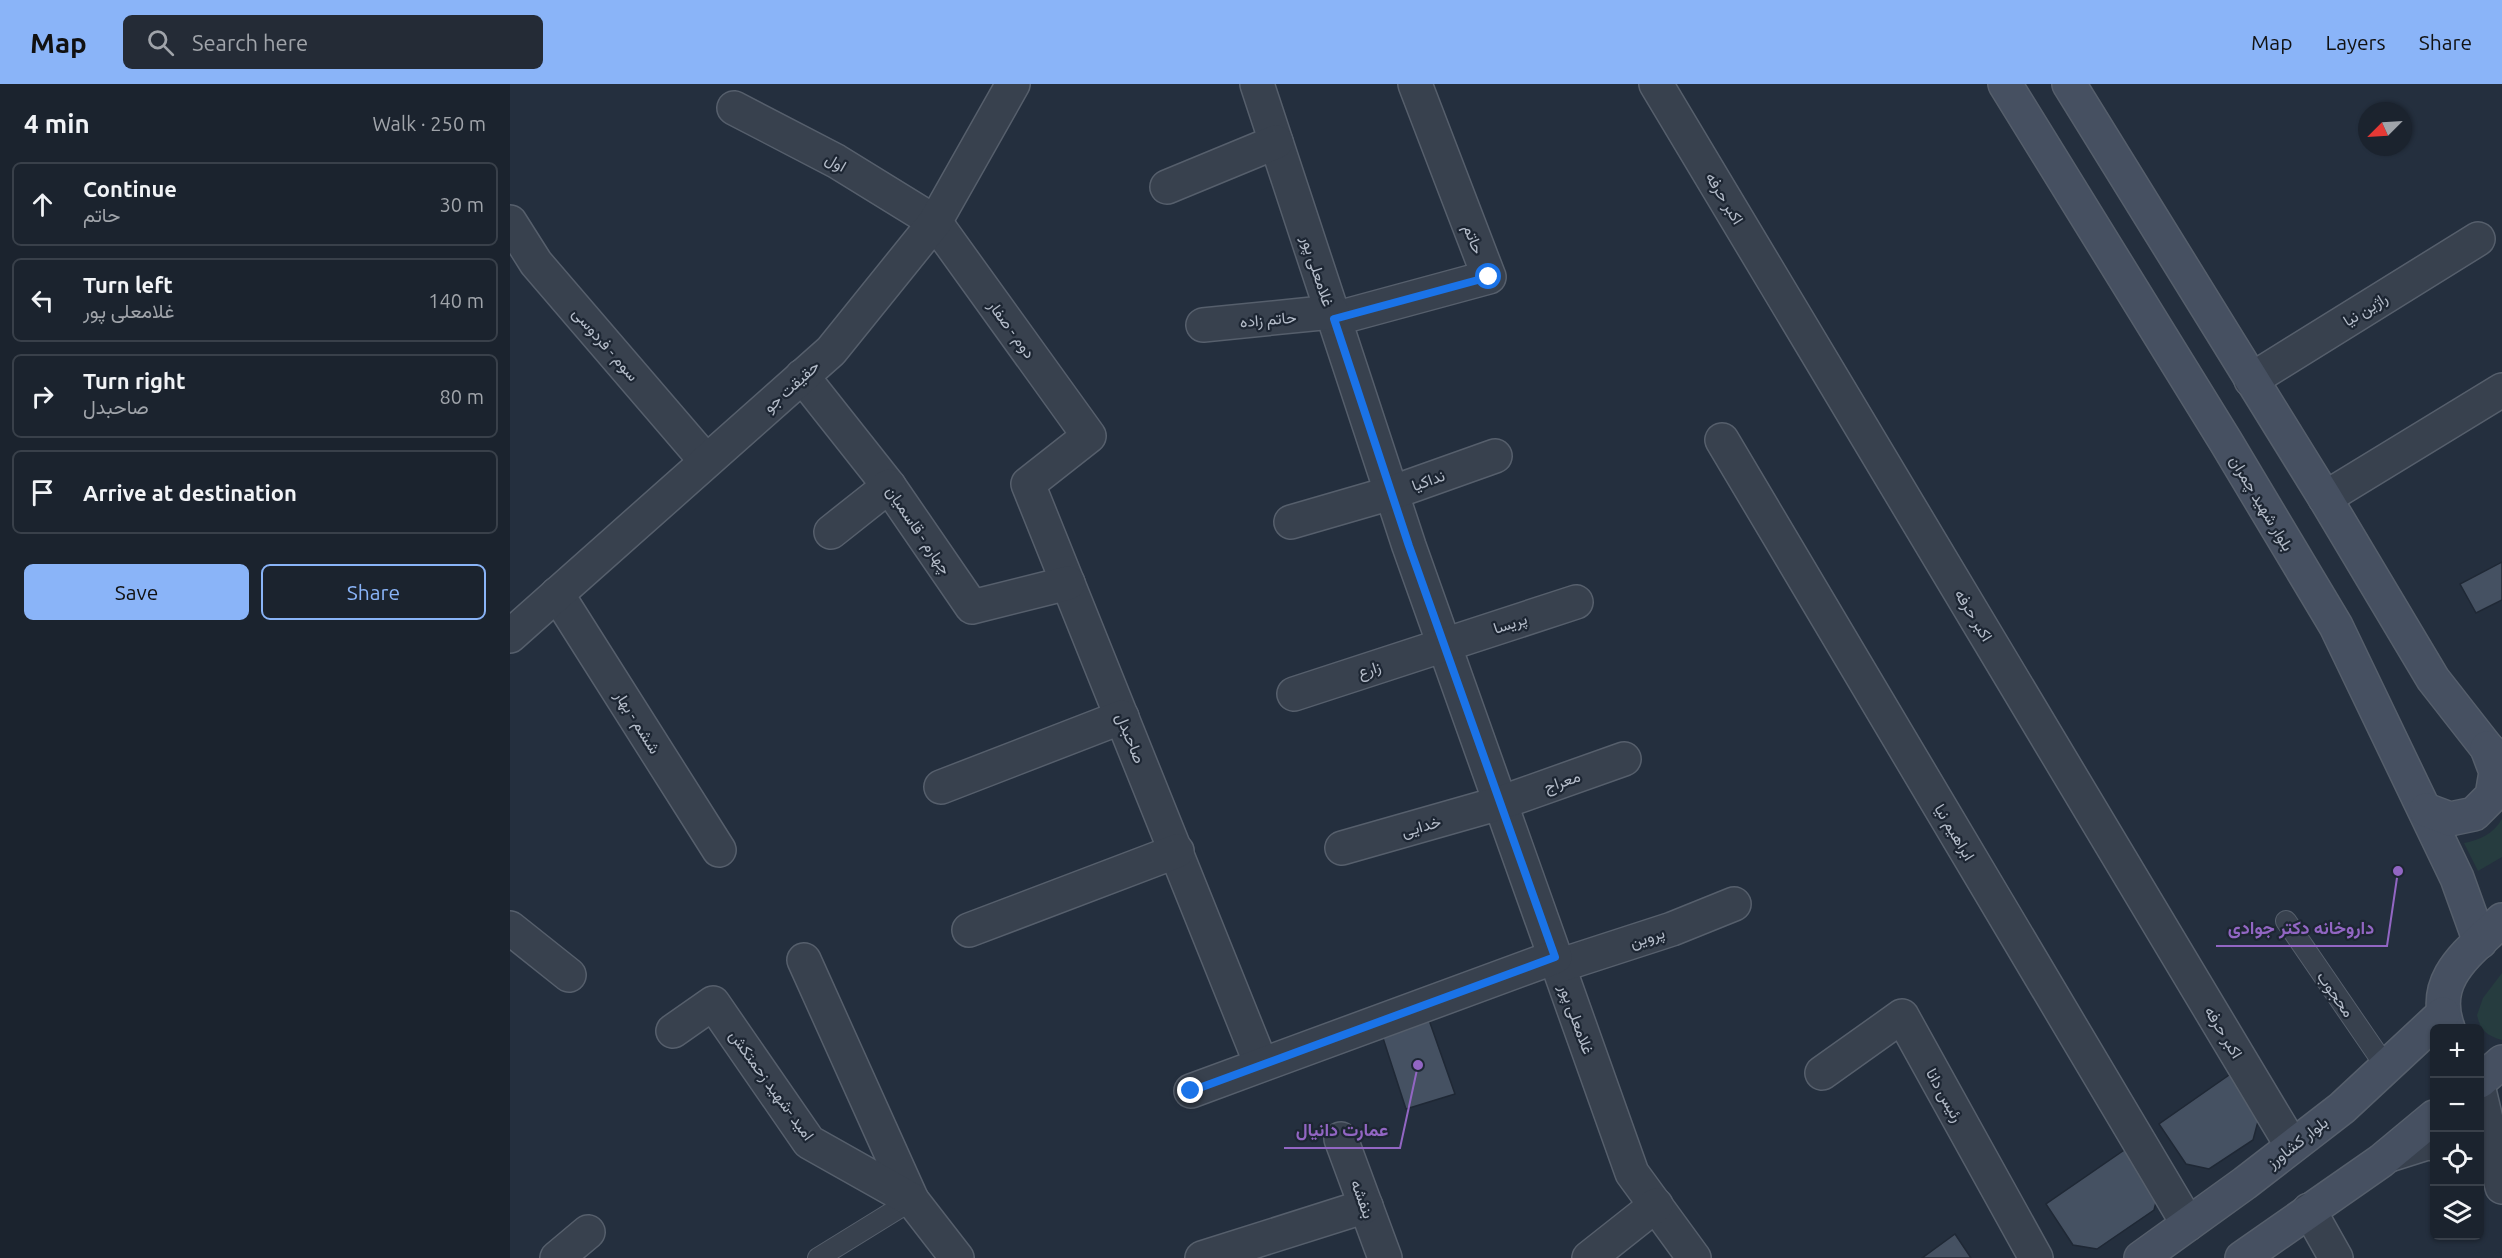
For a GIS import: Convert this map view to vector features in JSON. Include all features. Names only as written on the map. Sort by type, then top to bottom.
[{"type":"main road","name":"بلوار شهید چمران","points":[[2005,84],[2220,432],[2336,626],[2457,878],[2491,931]]},
{"type":"main road","points":[[2069,84],[2325,498],[2433,680],[2494,755],[2496,771],[2492,796],[2474,814],[2450,819],[2426,810]]},
{"type":"main road","points":[[2445,1021],[2442,993],[2450,974],[2491,931]]},
{"type":"main road","name":"بلوار کشاورز","points":[[2141,1258],[2342,1108],[2386,1067],[2445,1021]]},
{"type":"main road","points":[[2242,1258],[2389,1155],[2430,1121]]},
{"type":"street","name":"حقیقت جو","points":[[514,625],[557,594],[831,351],[935,222],[1013,84]]},
{"type":"street","name":"غلامعلی پور","points":[[1257,84],[1391,493],[1632,1173],[1694,1258]]},
{"type":"street","name":"حاتم","points":[[1333,316],[1489,277],[1415,84]]},
{"type":"street","name":"اکبر حرفه","points":[[1656,84],[2292,1146]]},
{"type":"street","name":"اول","points":[[734,108],[836,161],[935,222]]},
{"type":"street","points":[[1167,187],[1276,142]]},
{"type":"street","name":"سوم - فردوسی","points":[[510,222],[536,263],[706,461]]},
{"type":"street","name":"دوم - صفار","points":[[935,222],[1089,436]]},
{"type":"street","name":"راژین نیا","points":[[2252,380],[2478,238]]},
{"type":"street","name":"حاتم زاده","points":[[1203,325],[1333,316]]},
{"type":"street","name":"چهارم - قاسمیان","points":[[802,376],[889,486],[972,607],[1068,583]]},
{"type":"street","points":[[2325,498],[2502,390]]},
{"type":"street","name":"صاحبدل","points":[[1089,436],[1028,484],[1261,1064]]},
{"type":"street","name":"ابراهیم نیا","points":[[1722,440],[2188,1224]]},
{"type":"street","name":"نداکیا","points":[[1291,522],[1391,493],[1496,456]]},
{"type":"street","points":[[831,532],[889,486]]},
{"type":"street","name":"ششم - بهار","points":[[557,594],[719,850]]},
{"type":"street","name":"پریسا","points":[[1444,645],[1576,602]]},
{"type":"street","name":"زارع","points":[[1294,694],[1444,645]]},
{"type":"street","points":[[941,787],[1122,717]]},
{"type":"street","name":"معراج","points":[[1500,802],[1624,759]]},
{"type":"street","name":"خدایی","points":[[1341,848],[1500,802]]},
{"type":"street","points":[[969,930],[1177,851]]},
{"type":"street","name":"پروین","points":[[1557,961],[1672,929],[1734,904]]},
{"type":"street","points":[[510,928],[569,975]]},
{"type":"street","points":[[804,960],[912,1200]]},
{"type":"street","points":[[1191,1091],[1261,1064],[1557,961]]},
{"type":"street","name":"امید -شهید زحمتکش","points":[[673,1031],[713,1003],[809,1142],[912,1200],[957,1258]]},
{"type":"street","name":"رئیس دانا","points":[[1822,1072],[1902,1016],[2036,1258]]},
{"type":"street","points":[[2491,1072],[2493,1172]]},
{"type":"street","name":"بنفشه","points":[[1341,1139],[1385,1258]]},
{"type":"street","points":[[2389,1155],[2430,1143]]},
{"type":"street","points":[[1589,1258],[1656,1205]]},
{"type":"street","points":[[1202,1258],[1366,1206]]},
{"type":"street","points":[[2309,1210],[2336,1258]]},
{"type":"street","points":[[557,1258],[588,1232]]},
{"type":"lane","name":"محجوب","points":[[2286,921],[2386,1067]]},
{"type":"lane","points":[[818,1258],[912,1200]]},
{"type":"green space","points":[[2502,819],[2502,857],[2478,871],[2464,843],[2486,836]]},
{"type":"green space","points":[[2502,973],[2502,1040],[2485,1032],[2484,1024],[2480,1024],[2477,1015],[2483,998]]},
{"type":"building","points":[[2502,562],[2502,600],[2476,613],[2460,584]]},
{"type":"building","points":[[1429,1020],[1455,1094],[1406,1109],[1382,1035]]},
{"type":"building","points":[[2232,1073],[2260,1114],[2253,1140],[2209,1169],[2186,1164],[2159,1124]]},
{"type":"building","points":[[2133,1144],[2161,1183],[2154,1210],[2097,1249],[2073,1245],[2046,1204]]},
{"type":"building","points":[[1955,1234],[1971,1258],[1922,1258]]},
{"type":"place","name":"داروخانه دکتر جوادی","points":[[2398,871]]},
{"type":"place","name":"عمارت دانیال","points":[[1418,1065]]},
{"type":"route","points":[[1191,1091],[1555,957],[1409,546],[1334,319],[1489,277]]}]
